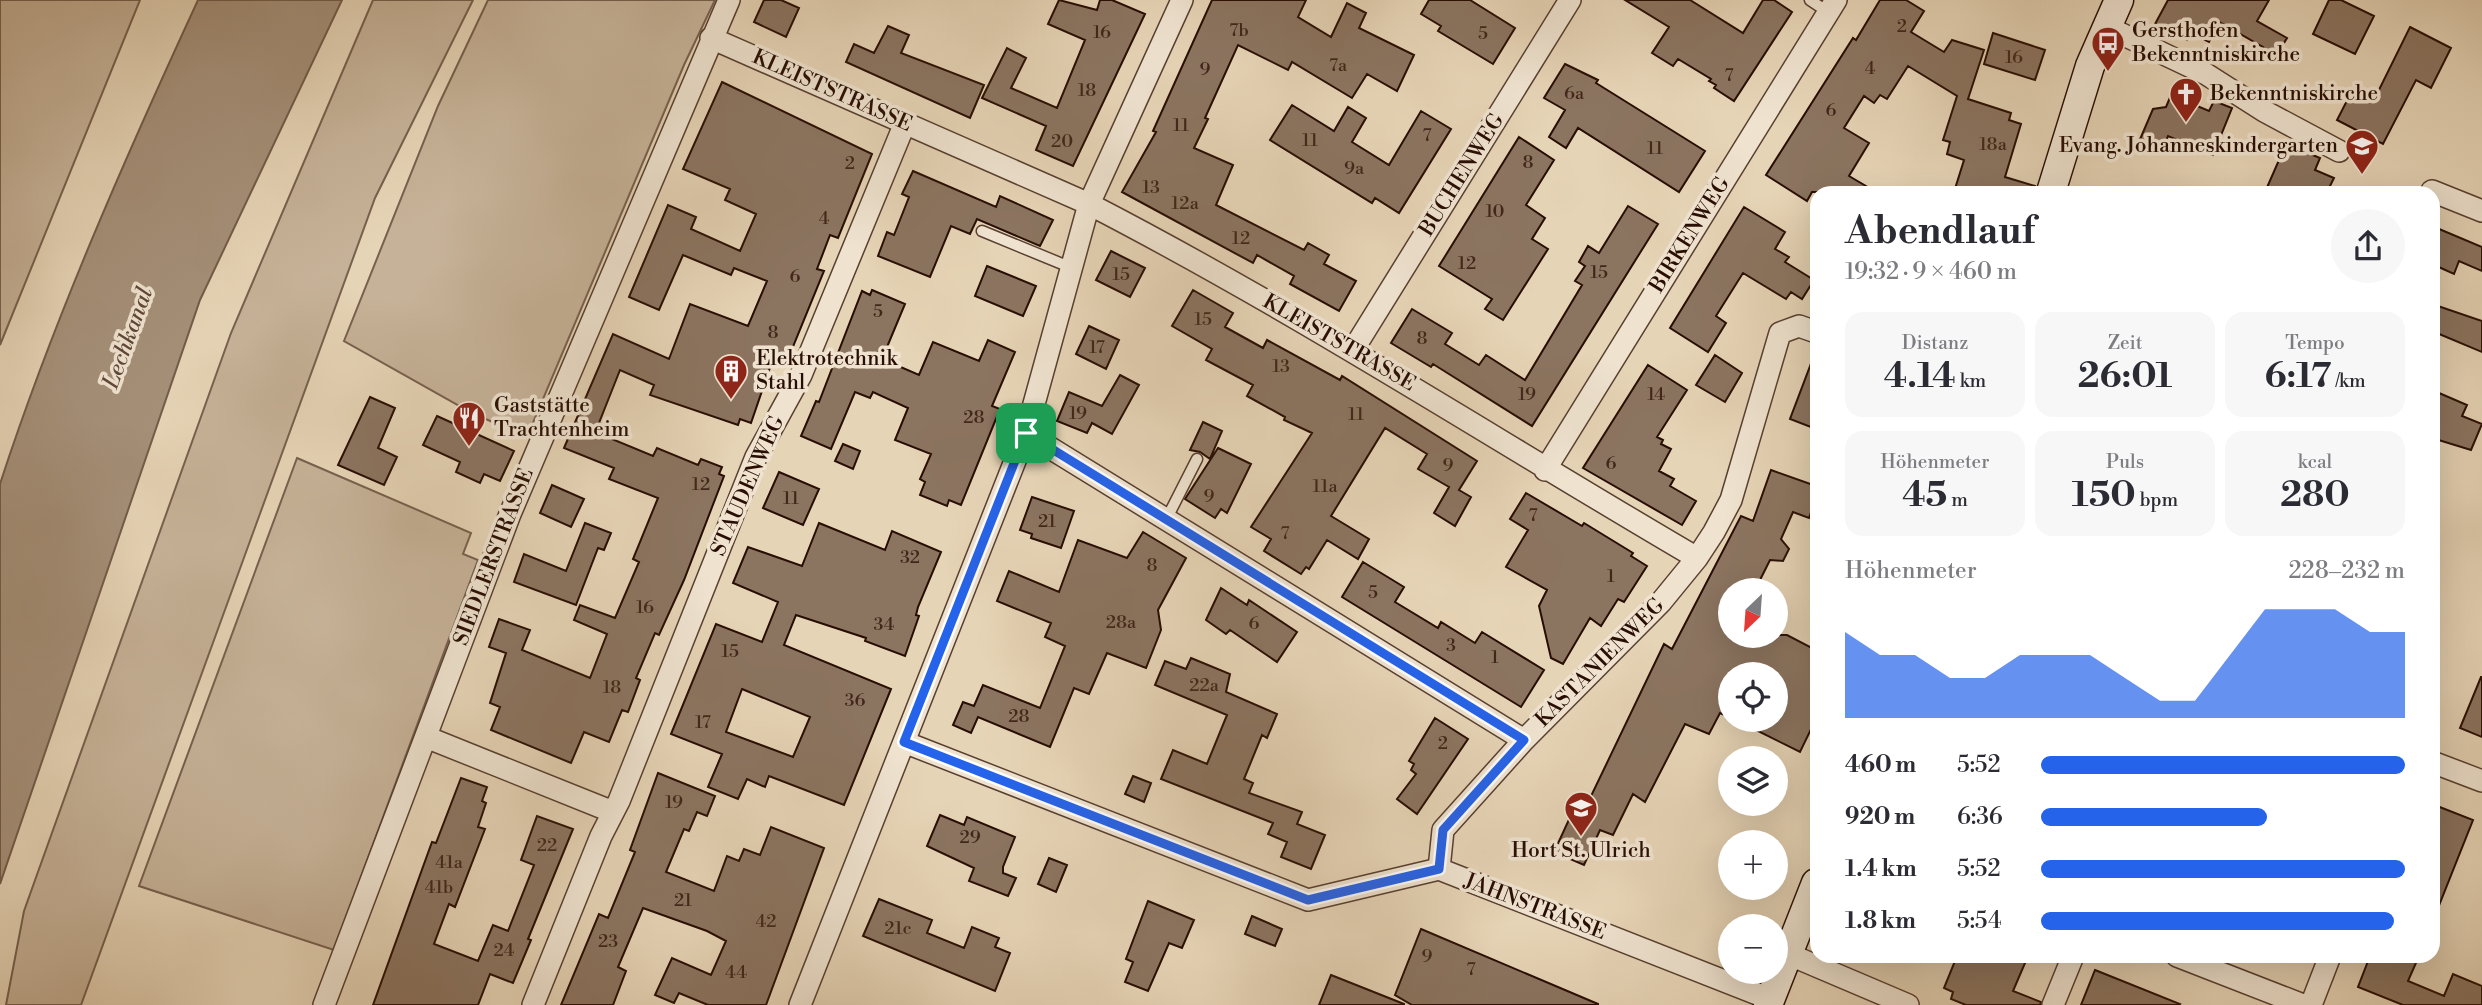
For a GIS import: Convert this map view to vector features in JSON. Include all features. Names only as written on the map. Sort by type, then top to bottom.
[{"type":"street","name":"SIEDLERSTRASSE","points":[[324,1005],[510,514],[729,0]]},
{"type":"street","points":[[800,1005],[1026,433],[1089,204],[1182,0]]},
{"type":"street","name":"BUCHENWEG","points":[[1353,350],[1570,0]]},
{"type":"street","points":[[2053,186],[2072,118],[2119,0]]},
{"type":"street","name":"BIRKENWEG","points":[[1545,470],[1832,6]]},
{"type":"street","points":[[2106,27],[2206,74],[2264,111],[2339,151]]},
{"type":"street","name":"KLEISTSTRASSE","points":[[711,38],[1089,204],[1353,350],[1545,470],[1697,558]]},
{"type":"street","name":"STAUDENWEG","points":[[533,1005],[756,457],[801,375],[905,123]]},
{"type":"street","points":[[2440,194],[2482,211]]},
{"type":"street","points":[[1697,558],[1731,500],[1780,333],[1799,326],[1810,330]]},
{"type":"street","points":[[1026,433],[1524,740]]},
{"type":"street","name":"KASTANIENWEG","points":[[1439,869],[1443,830],[1524,740],[1661,602],[1697,558]]},
{"type":"street","points":[[426,737],[613,812]]},
{"type":"street","name":"JAHNSTRASSE","points":[[904,742],[1308,900],[1439,869],[1769,1002]]},
{"type":"street","points":[[2440,765],[2482,781]]},
{"type":"street","points":[[1810,898],[1788,954],[1908,1005]]},
{"type":"street","points":[[2053,1005],[2071,963]]},
{"type":"street","points":[[2195,963],[2303,1005]]},
{"type":"street","points":[[2311,1005],[2327,963]]},
{"type":"street","points":[[1769,1002],[1776,984]]},
{"type":"lane","points":[[1810,0],[1832,6]]},
{"type":"lane","points":[[982,231],[1072,268]]},
{"type":"lane","points":[[1166,520],[1197,458]]},
{"type":"shaded area","points":[[0,0],[140,0],[0,345]]},
{"type":"shaded area","points":[[373,0],[473,0],[375,198],[81,1005],[6,1005],[24,911],[231,333]]},
{"type":"shaded area","points":[[488,0],[715,0],[684,65],[527,437],[472,413],[344,341],[438,106]]},
{"type":"shaded area","points":[[297,458],[471,533],[463,554],[478,560],[334,950],[139,886]]},
{"type":"water","name":"Lechkanal","points":[[198,0],[342,0],[200,300],[0,884],[0,484],[67,300]]},
{"type":"building","points":[[764,0],[781,0],[799,8],[786,37],[754,22]]},
{"type":"building","points":[[1059,0],[1097,10],[1100,0],[1112,0],[1145,14],[1073,166],[1036,150],[1046,126],[982,98],[1007,48],[1026,58],[1011,88],[1057,108],[1085,40],[1048,24]]},
{"type":"building","points":[[1212,0],[1306,0],[1298,17],[1331,37],[1347,3],[1366,13],[1359,28],[1414,55],[1397,91],[1367,74],[1352,98],[1292,62],[1288,70],[1238,45],[1194,148],[1233,165],[1216,205],[1304,250],[1308,243],[1329,255],[1324,264],[1356,281],[1339,311],[1290,284],[1294,276],[1257,255],[1253,263],[1122,192],[1156,132],[1153,131]]},
{"type":"building","points":[[1429,0],[1470,0],[1515,28],[1493,64],[1438,31],[1441,26],[1421,14]]},
{"type":"building","points":[[1625,0],[1690,0],[1743,33],[1763,0],[1774,0],[1792,12],[1734,101],[1714,88],[1716,85],[1709,81],[1711,79],[1678,59],[1673,66],[1652,53],[1669,27]]},
{"type":"building","points":[[1880,0],[1906,0],[1924,11],[1911,32],[1944,52],[1952,40],[1984,50],[1968,99],[2011,113],[2009,120],[2021,124],[2005,177],[2035,186],[1956,186],[1964,160],[1947,154],[1950,142],[1943,140],[1957,96],[1908,66],[1887,99],[1880,95],[1874,103],[1864,96],[1844,128],[1869,143],[1849,176],[1866,186],[1810,186],[1807,201],[1766,175],[1853,38],[1856,40]]},
{"type":"building","points":[[2168,0],[2269,0],[2257,21],[2287,38],[2277,55],[2219,22],[2209,42],[2191,33],[2187,40],[2155,24]]},
{"type":"building","points":[[2329,0],[2341,0],[2374,16],[2355,54],[2313,34]]},
{"type":"building","points":[[888,26],[909,35],[901,53],[984,85],[970,118],[846,62],[854,44],[874,53]]},
{"type":"building","points":[[2410,27],[2451,48],[2431,88],[2416,80],[2383,144],[2337,120],[2354,87],[2375,98]]},
{"type":"building","points":[[1993,33],[2045,50],[2035,80],[1984,64]]},
{"type":"building","points":[[1565,64],[1598,80],[1596,83],[1705,151],[1679,192],[1578,128],[1566,148],[1549,137],[1565,110],[1544,98]]},
{"type":"building","points":[[722,82],[872,154],[838,238],[830,235],[817,269],[824,271],[788,359],[775,353],[751,423],[740,419],[738,425],[650,395],[654,385],[620,370],[599,423],[610,428],[607,437],[653,456],[657,448],[698,465],[701,459],[722,467],[719,474],[724,476],[684,580],[659,635],[655,633],[636,678],[640,680],[628,712],[622,710],[609,742],[584,732],[571,763],[491,730],[500,707],[490,703],[506,653],[489,647],[499,619],[530,630],[522,650],[590,678],[607,634],[574,620],[580,605],[615,618],[639,562],[633,559],[658,498],[609,479],[614,468],[564,448],[613,334],[669,359],[690,304],[748,326],[767,281],[734,268],[731,275],[683,255],[659,310],[629,297],[668,205],[696,217],[691,229],[740,251],[756,214],[725,200],[730,189],[683,169]]},
{"type":"building","name":"Bekenntniskirche","points":[[2171,95],[2209,111],[2214,101],[2232,108],[2213,155],[2168,136],[2161,153],[2138,144],[2153,109],[2166,107]]},
{"type":"building","points":[[1292,105],[1334,131],[1348,107],[1366,118],[1352,142],[1389,165],[1421,111],[1451,129],[1399,213],[1375,198],[1372,203],[1270,140]]},
{"type":"building","points":[[1519,137],[1554,160],[1526,205],[1545,218],[1532,239],[1548,249],[1503,320],[1485,309],[1492,299],[1439,266]]},
{"type":"building","points":[[2286,144],[2320,158],[2315,170],[2334,178],[2330,186],[2268,186]]},
{"type":"building","points":[[913,171],[996,207],[1000,196],[1053,220],[1040,246],[977,219],[970,234],[951,226],[930,277],[878,256],[887,232],[894,235],[909,197],[902,194]]},
{"type":"building","points":[[1628,206],[1658,224],[1532,426],[1433,364],[1431,367],[1391,343],[1412,309],[1452,333],[1445,344],[1479,365],[1486,355],[1525,380],[1582,285],[1575,281],[1585,266],[1579,262],[1588,246],[1599,253]]},
{"type":"building","points":[[1744,207],[1785,232],[1775,249],[1789,257],[1785,262],[1810,278],[1810,286],[1802,299],[1791,292],[1786,299],[1743,273],[1716,316],[1726,323],[1708,352],[1670,328]]},
{"type":"building","points":[[2440,229],[2482,247],[2482,271],[2459,261],[2454,274],[2440,268]]},
{"type":"building","points":[[1111,251],[1145,268],[1130,297],[1096,280]]},
{"type":"building","points":[[987,266],[1036,286],[1023,316],[975,296]]},
{"type":"building","points":[[872,290],[905,304],[882,359],[919,375],[933,342],[979,361],[988,340],[1015,352],[992,406],[1000,409],[961,505],[949,500],[947,506],[920,495],[925,482],[920,479],[931,454],[895,440],[908,408],[873,392],[870,398],[855,392],[831,449],[801,436],[816,401],[819,402],[862,291],[870,295]]},
{"type":"building","points":[[1193,290],[1233,313],[1225,327],[1263,348],[1267,340],[1340,380],[1342,376],[1477,461],[1459,490],[1471,497],[1455,526],[1434,513],[1449,487],[1418,469],[1427,454],[1385,428],[1331,516],[1369,539],[1358,559],[1327,540],[1309,569],[1306,567],[1301,574],[1264,551],[1271,539],[1251,527],[1312,433],[1284,420],[1285,417],[1247,396],[1253,385],[1206,360],[1212,349],[1172,326]]},
{"type":"building","points":[[2440,307],[2482,321],[2482,352],[2440,334]]},
{"type":"building","points":[[1089,326],[1119,340],[1106,369],[1076,354]]},
{"type":"building","points":[[1715,355],[1742,373],[1725,402],[1696,385]]},
{"type":"building","points":[[1648,365],[1687,390],[1657,437],[1663,440],[1661,444],[1671,449],[1659,471],[1674,479],[1670,486],[1696,501],[1682,525],[1583,468]]},
{"type":"building","points":[[1810,366],[1810,427],[1790,419]]},
{"type":"building","points":[[1120,375],[1139,385],[1112,434],[1092,423],[1087,433],[1057,421],[1069,392],[1102,406]]},
{"type":"building","points":[[2440,393],[2467,405],[2462,416],[2482,424],[2471,450],[2440,440]]},
{"type":"building","points":[[370,397],[395,408],[378,448],[397,457],[384,485],[338,465]]},
{"type":"building","name":"Gaststätte Trachtenheim","points":[[437,416],[514,451],[500,481],[484,474],[480,483],[456,472],[460,462],[423,445]]},
{"type":"building","points":[[1203,422],[1222,431],[1210,459],[1200,452],[1190,450]]},
{"type":"building","points":[[843,444],[860,451],[853,469],[835,461]]},
{"type":"building","points":[[1218,448],[1251,464],[1227,513],[1221,509],[1215,518],[1185,499]]},
{"type":"building","points":[[1771,470],[1810,484],[1810,515],[1809,518],[1793,512],[1781,539],[1789,549],[1783,561],[1770,560],[1761,578],[1718,578],[1718,648],[1788,648],[1788,636],[1810,647],[1810,731],[1800,752],[1760,732],[1788,732],[1788,662],[1718,662],[1718,717],[1709,734],[1685,724],[1645,802],[1633,794],[1613,835],[1600,830],[1584,865],[1554,852],[1572,813],[1581,817],[1664,644],[1672,649],[1741,516],[1753,521]]},
{"type":"building","points":[[779,472],[819,489],[803,525],[763,508]]},
{"type":"building","points":[[552,485],[584,499],[571,527],[540,513]]},
{"type":"building","points":[[1526,493],[1582,526],[1584,523],[1633,553],[1631,556],[1647,566],[1624,602],[1618,599],[1601,626],[1590,618],[1563,664],[1551,658],[1539,606],[1547,590],[1506,567],[1528,530],[1510,519]]},
{"type":"building","points":[[1032,497],[1074,511],[1061,548],[1031,538],[1032,534],[1020,530]]},
{"type":"building","points":[[585,523],[611,533],[604,550],[598,548],[576,605],[514,582],[524,554],[566,571]]},
{"type":"building","points":[[819,523],[885,550],[892,531],[941,552],[918,607],[916,615],[919,616],[905,656],[865,641],[866,638],[796,615],[784,645],[891,689],[844,805],[769,776],[765,787],[747,779],[738,799],[708,787],[722,754],[671,734],[716,624],[762,642],[778,602],[733,583],[748,547],[802,566]],"holes":[[[742,689],[810,717],[793,757],[726,732]]]},
{"type":"building","points":[[1143,532],[1186,558],[1158,610],[1161,630],[1146,668],[1107,653],[1089,694],[1074,688],[1050,747],[978,717],[971,733],[953,725],[963,702],[974,706],[983,685],[1040,708],[1065,646],[1045,637],[1051,623],[997,601],[1009,571],[1059,592],[1078,540],[1127,558]]},
{"type":"building","points":[[1363,562],[1404,587],[1395,602],[1438,628],[1441,622],[1475,643],[1482,632],[1544,670],[1521,707],[1342,597]]},
{"type":"building","points":[[1221,588],[1247,605],[1249,600],[1297,632],[1277,662],[1230,630],[1226,634],[1206,620]]},
{"type":"building","points":[[1191,658],[1230,674],[1226,692],[1277,714],[1267,738],[1262,735],[1244,779],[1253,783],[1249,793],[1302,812],[1297,824],[1325,835],[1311,869],[1281,857],[1287,842],[1268,834],[1273,823],[1161,779],[1173,750],[1207,764],[1227,715],[1155,685],[1165,661],[1186,669]]},
{"type":"building","points":[[2482,677],[2482,737],[2460,728]]},
{"type":"building","points":[[1435,718],[1468,739],[1417,814],[1397,799],[1416,774],[1411,770],[1414,764],[1409,761]]},
{"type":"building","points":[[658,773],[715,796],[707,816],[697,812],[689,831],[684,829],[666,872],[714,891],[727,856],[739,861],[744,849],[760,855],[771,827],[824,848],[766,1005],[708,1005],[679,993],[674,1003],[655,995],[672,958],[711,975],[726,941],[707,931],[643,908],[618,967],[626,971],[613,1005],[561,1005],[599,914],[608,918],[635,852],[630,850]]},
{"type":"building","points":[[1133,776],[1151,783],[1144,802],[1125,794]]},
{"type":"building","points":[[461,778],[487,787],[482,801],[486,803],[478,827],[485,829],[455,907],[449,904],[434,944],[478,961],[493,925],[508,931],[534,865],[521,860],[537,816],[573,829],[528,939],[531,940],[513,983],[490,974],[478,1005],[373,1005],[432,842],[436,843]]},
{"type":"building","points":[[2440,807],[2473,820],[2440,903]]},
{"type":"building","points":[[940,815],[964,825],[967,817],[1015,837],[1003,867],[1003,873],[1016,878],[1008,896],[969,881],[974,868],[927,846]]},
{"type":"building","points":[[1049,858],[1067,865],[1056,892],[1038,884]]},
{"type":"building","points":[[879,899],[932,920],[927,933],[964,948],[972,927],[999,938],[995,947],[1010,953],[995,991],[863,936]]},
{"type":"building","points":[[1148,901],[1194,920],[1182,948],[1169,943],[1148,991],[1125,982],[1133,962],[1126,959]]},
{"type":"building","points":[[1252,916],[1282,929],[1275,946],[1245,934]]},
{"type":"building","points":[[1421,929],[1598,1005],[1412,1005],[1395,995]]},
{"type":"building","points":[[1954,963],[2025,963],[2013,991],[2041,1002],[2040,1005],[1966,1005],[1951,999],[1953,992],[1944,988]]},
{"type":"building","points":[[2367,963],[2416,963],[2408,981],[2444,996],[2453,974],[2482,986],[2482,1005],[2403,1005],[2358,987]]},
{"type":"building","points":[[2095,970],[2180,1004],[2081,1005]]},
{"type":"building","points":[[1331,975],[1404,1004],[1404,1005],[1319,1005]]},
{"type":"place","name":"Gersthofen Bekenntniskirche","points":[[2108,73]]},
{"type":"place","name":"Bekenntniskirche","points":[[2186,124]]},
{"type":"place","name":"Evang. Johanneskindergarten","points":[[2362,176]]},
{"type":"place","name":"Elektrotechnik Stahl","points":[[731,401]]},
{"type":"place","name":"Gaststätte Trachtenheim","points":[[469,448]]},
{"type":"place","name":"Hort St. Ulrich","points":[[1581,838]]},
{"type":"route","points":[[1026,433],[1524,740],[1443,830],[1439,869],[1308,900],[904,742],[990,531],[1026,433]]}]
